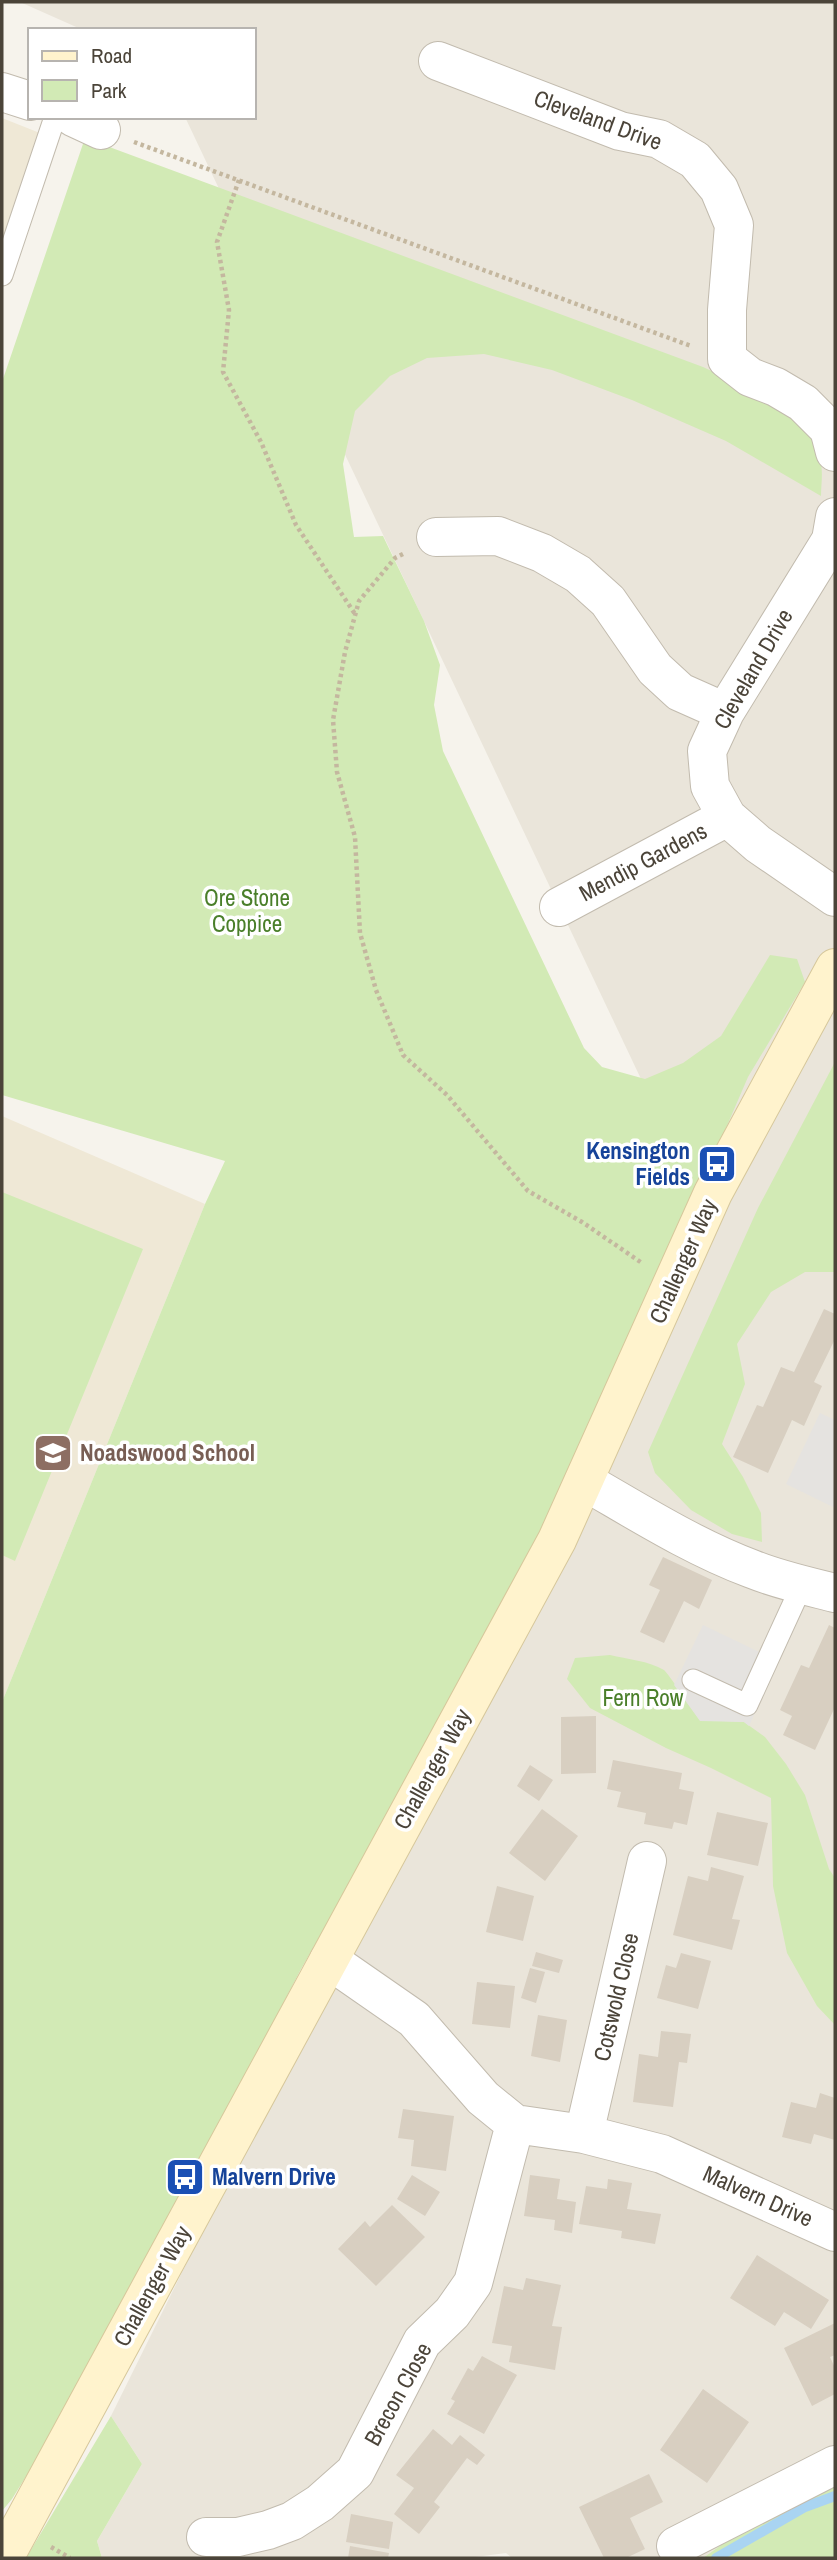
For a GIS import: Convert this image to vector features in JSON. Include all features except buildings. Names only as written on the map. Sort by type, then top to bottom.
[{"type":"street","name":"Cleveland Drive","points":[[438,61],[620,131],[659,138],[695,160],[719,190],[734,226],[727,310],[727,359]]},
{"type":"street","points":[[2,92],[28,100]]},
{"type":"street","points":[[727,359],[750,377],[803,403],[829,429],[835,452]]},
{"type":"street","name":"Cleveland Drive","points":[[834,533],[725,712],[706,751],[710,786],[727,817],[758,844],[835,897]]},
{"type":"street","points":[[436,537],[498,536],[542,553],[578,574],[608,601],[655,669],[680,692],[725,712]]},
{"type":"street","name":"Mendip Gardens","points":[[559,907],[727,817]]},
{"type":"street","name":"Challenger Way","points":[[4,2558],[557,1540],[713,1193],[835,968]]},
{"type":"street","points":[[583,1481],[693,1542],[751,1569],[819,1589]]},
{"type":"street","name":"Cotswold Close","points":[[584,2134],[647,1861]]},
{"type":"street","points":[[329,1960],[414,2019],[484,2098],[515,2124]]},
{"type":"street","name":"Malvern Drive","points":[[515,2124],[584,2134],[662,2154],[835,2232]]},
{"type":"street","name":"Brecon Close","points":[[206,2537],[238,2537],[272,2544],[292,2521],[320,2503],[355,2472],[422,2342],[452,2313],[473,2283],[515,2124]]},
{"type":"street","points":[[676,2546],[835,2465]]},
{"type":"lane","points":[[2,275],[54,119]]},
{"type":"lane","points":[[693,1680],[747,1705],[819,1589]]},
{"type":"path","points":[[87,123],[727,359]]},
{"type":"path","points":[[240,180],[217,242],[229,310],[223,372],[261,442],[296,525],[355,615]]},
{"type":"path","points":[[436,537],[395,558],[359,601],[345,652],[333,720],[337,772],[355,836],[360,933],[376,990],[403,1055],[447,1095],[528,1191],[582,1222],[646,1266],[673,1281]]},
{"type":"shaded area","points":[[20,2],[835,2],[835,2478],[735,2535],[703,2558],[512,2558],[506,2553],[468,2558],[102,2558],[97,2541],[142,2464],[111,2416],[705,1214],[186,119],[256,119],[256,28],[78,28]]},
{"type":"shaded area","points":[[2,118],[50,137],[2,290]]},
{"type":"shaded area","name":"Noadswood School","points":[[2,1116],[205,1204],[2,1702]]},
{"type":"shaded area","points":[[820,1413],[835,1420],[835,1508],[786,1484]]},
{"type":"shaded area","points":[[703,1625],[778,1661],[749,1726],[744,1722],[700,1721],[674,1685]]},
{"type":"green space","name":"Ore Stone Coppice","points":[[85,138],[703,367],[774,403],[805,429],[815,445],[821,464],[821,496],[726,441],[632,400],[552,370],[484,354],[427,358],[390,376],[355,411],[343,464],[354,537],[383,536],[424,621],[440,665],[434,705],[443,751],[584,1048],[602,1067],[645,1079],[683,1063],[721,1036],[770,955],[797,959],[805,982],[748,1077],[657,1288],[536,1550],[435,1736],[301,1969],[175,2212],[51,2436],[2,2511],[2,1702],[205,1204],[225,1161],[2,1095],[2,382]]},
{"type":"green space","points":[[835,1062],[835,1272],[805,1272],[771,1292],[737,1344],[745,1384],[722,1444],[761,1513],[762,1542],[732,1534],[691,1510],[655,1473],[648,1452],[758,1208]]},
{"type":"green space","points":[[2,1192],[143,1249],[15,1561],[2,1555]]},
{"type":"green space","name":"Fern Row","points":[[610,1655],[645,1662],[664,1670],[700,1720],[744,1722],[765,1737],[805,1795],[829,1869],[835,1878],[835,2025],[817,2006],[787,1953],[773,1886],[771,1798],[590,1708],[567,1679],[575,1658]]},
{"type":"green space","points":[[111,2416],[142,2464],[97,2541],[102,2558],[26,2558]]},
{"type":"green space","points":[[835,2478],[835,2558],[703,2558],[735,2535]]},
{"type":"waterway","points":[[716,2558],[805,2507],[835,2496]]},
{"type":"place","name":"Kensington Fields","points":[[717,1164]]},
{"type":"place","name":"Noadswood School","points":[[53,1453]]},
{"type":"place","name":"Malvern Drive","points":[[185,2177]]}]
